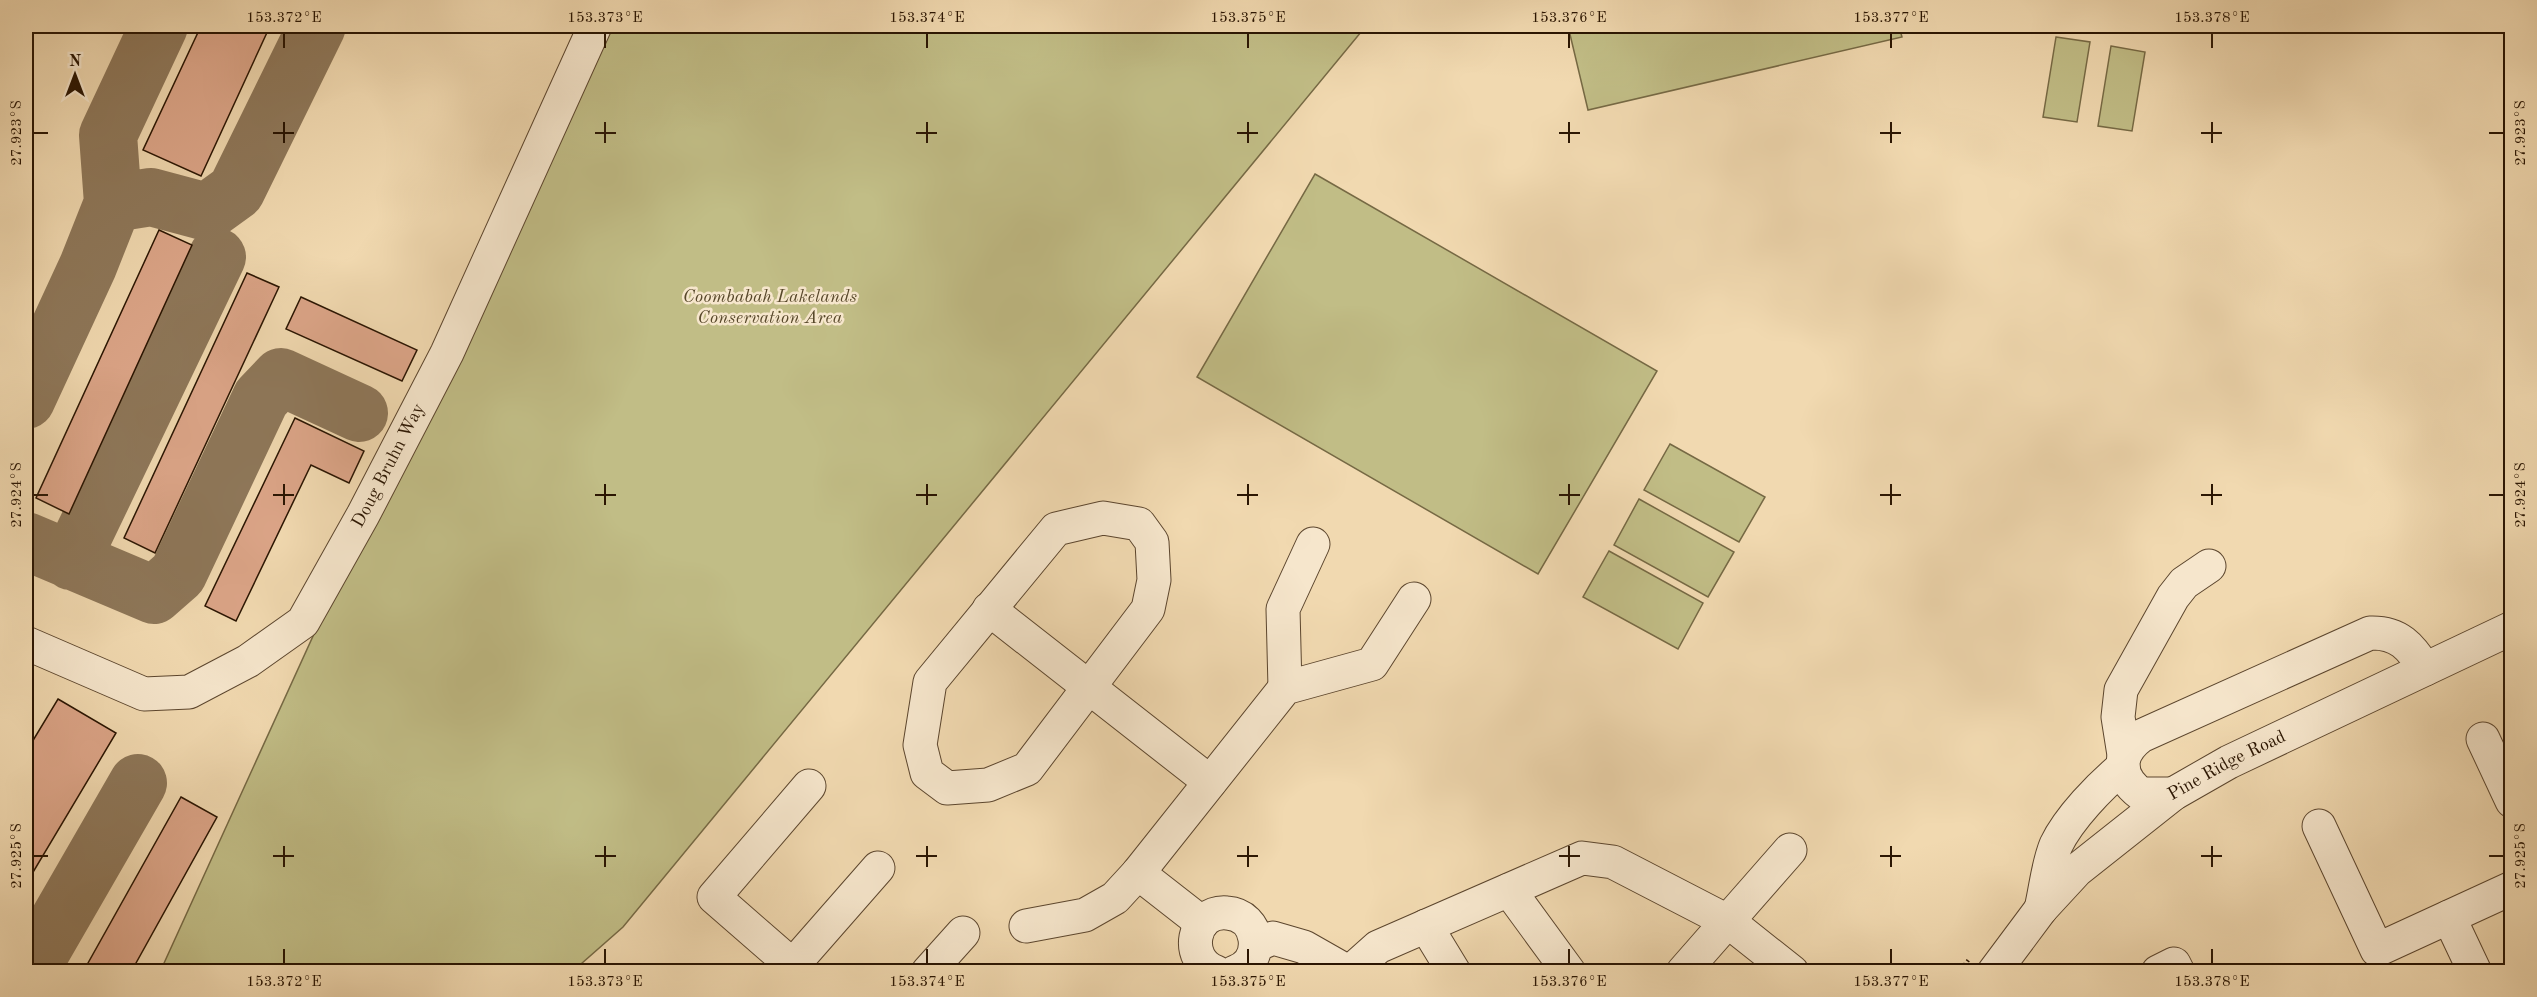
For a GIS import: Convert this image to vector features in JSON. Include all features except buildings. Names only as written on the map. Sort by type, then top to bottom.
[{"type":"street","name":"Doug Bruhn Way","points":[[26,643],[144,694],[189,692],[248,661],[303,622],[363,515],[447,352],[595,26]]},
{"type":"street","points":[[1103,518],[1139,524],[1152,542],[1154,580],[1148,609],[1089,687],[1027,769],[988,784],[948,788],[927,772],[920,745],[930,682],[1056,529],[1103,518]]},
{"type":"street","points":[[1285,688],[1283,609],[1312,544]]},
{"type":"street","points":[[2174,794],[2141,794],[2127,780],[2118,717],[2121,690],[2173,597],[2184,583],[2210,566]]},
{"type":"street","points":[[1026,926],[1085,915],[1115,898],[1138,873],[1285,688],[1372,664],[1414,598]]},
{"type":"street","points":[[989,609],[1210,782]]},
{"type":"street","name":"Pine Ridge Road","points":[[1994,972],[2041,909],[2077,870],[2174,794],[2229,762],[2511,628]]},
{"type":"street","points":[[2041,909],[2055,847],[2063,832],[2123,761],[2131,744],[2141,736],[2370,633],[2382,632],[2410,646],[2425,669]]},
{"type":"street","points":[[2483,739],[2511,801]]},
{"type":"street","points":[[809,786],[714,897],[796,968],[878,868]]},
{"type":"street","points":[[2319,826],[2378,950],[2511,888]]},
{"type":"street","points":[[1683,972],[1790,850]]},
{"type":"street","points":[[1256,945],[1273,938],[1294,944],[1304,947],[1349,972],[1378,947],[1581,858],[1613,862],[1729,922],[1792,972]]},
{"type":"street","points":[[1138,873],[1202,923]]},
{"type":"street","points":[[1509,890],[1569,972]]},
{"type":"street","points":[[1205,969],[1194,944],[1196,934],[1202,923],[1218,913],[1229,913],[1242,916],[1254,933],[1256,945],[1254,955],[1248,964],[1235,972]]},
{"type":"street","points":[[2450,916],[2475,972]]},
{"type":"street","points":[[1426,926],[1454,972]]},
{"type":"street","points":[[928,972],[963,933]]},
{"type":"street","points":[[2158,972],[2174,964],[2178,972]]},
{"type":"green space","name":"Coombabah Lakelands Conservation Area","points":[[591,26],[1366,26],[623,927],[573,971],[160,972]]},
{"type":"green space","points":[[1568,26],[1899,26],[1902,37],[1588,110]]},
{"type":"green space","points":[[2056,37],[2090,42],[2077,122],[2043,117]]},
{"type":"green space","points":[[2111,46],[2145,52],[2132,131],[2098,126]]},
{"type":"green space","points":[[1315,174],[1657,371],[1538,574],[1197,377]]},
{"type":"green space","points":[[1670,444],[1765,497],[1739,542],[1644,490]]},
{"type":"green space","points":[[1639,499],[1734,552],[1708,597],[1614,545]]},
{"type":"green space","points":[[1609,551],[1703,603],[1678,649],[1583,597]]},
{"type":"taxiway","points":[[26,400],[88,266],[113,203],[108,135],[159,26]]},
{"type":"taxiway","points":[[113,203],[151,197],[207,212],[236,191],[317,26]]},
{"type":"taxiway","points":[[71,561],[217,257]]},
{"type":"taxiway","points":[[26,541],[154,595],[178,574],[261,398],[281,377],[359,413]]},
{"type":"taxiway","points":[[29,972],[138,783]]}]
